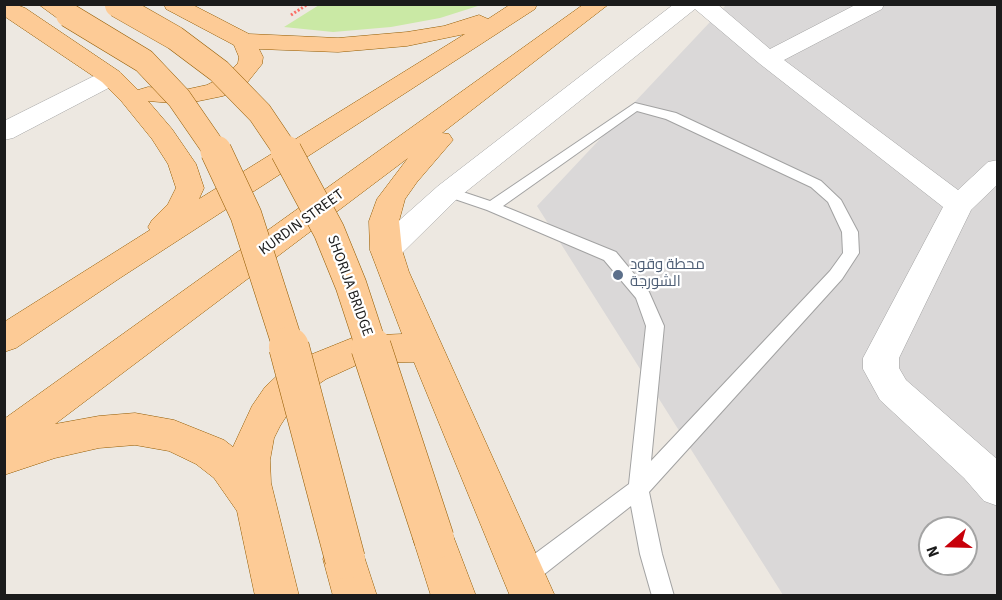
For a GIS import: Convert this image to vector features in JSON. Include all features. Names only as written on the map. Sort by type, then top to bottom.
[{"type":"main road","points":[[174,4],[244,41],[338,45],[406,39],[447,32],[522,7]]},
{"type":"main road","name":"KURDIN STREET","points":[[4,441],[599,4]]},
{"type":"main road","name":"SHORIJA BRIDGE","points":[[116,5],[175,38],[219,71],[260,113],[300,175],[329,231],[351,285],[454,596]]},
{"type":"main road","points":[[4,339],[522,7]]},
{"type":"main road","points":[[4,8],[17,14],[111,77],[143,93],[169,98],[199,95],[227,85],[245,71],[250,57],[244,41]]},
{"type":"main road","points":[[58,10],[144,62],[179,98],[216,151],[246,216],[281,319],[350,577]]},
{"type":"main road","points":[[109,270],[169,222],[186,199],[190,188],[182,164],[163,135],[111,77]]},
{"type":"main road","points":[[493,83],[407,176],[391,199],[384,221],[386,250],[426,350],[529,585]]},
{"type":"main road","points":[[277,596],[250,483],[250,460],[255,438],[265,417],[294,382],[313,369],[357,350],[404,346],[426,350]]},
{"type":"main road","points":[[4,458],[55,441],[99,432],[135,429],[174,436],[210,452],[228,466],[256,505]]},
{"type":"street","points":[[386,250],[448,192],[688,4]]},
{"type":"street","points":[[703,4],[768,59],[959,205]]},
{"type":"street","points":[[768,59],[874,4]]},
{"type":"street","points":[[5,130],[111,77]]},
{"type":"street","points":[[991,469],[893,390],[881,369],[884,350],[959,205],[998,168]]},
{"type":"lane","points":[[492,207],[623,113],[635,107],[671,116],[789,169],[816,184],[834,200],[849,232],[851,253],[836,275],[638,489],[529,585]]},
{"type":"lane","points":[[448,192],[492,207],[610,256],[643,296],[655,326],[638,489],[651,554],[663,596]]},
{"type":"shaded area","points":[[726,5],[997,5],[997,595],[783,595],[537,206]]},
{"type":"green space","points":[[319,5],[481,5],[440,18],[391,27],[333,32],[284,27]]},
{"type":"place","name":"محطة وقود الشورجة","points":[[618,275]]}]
